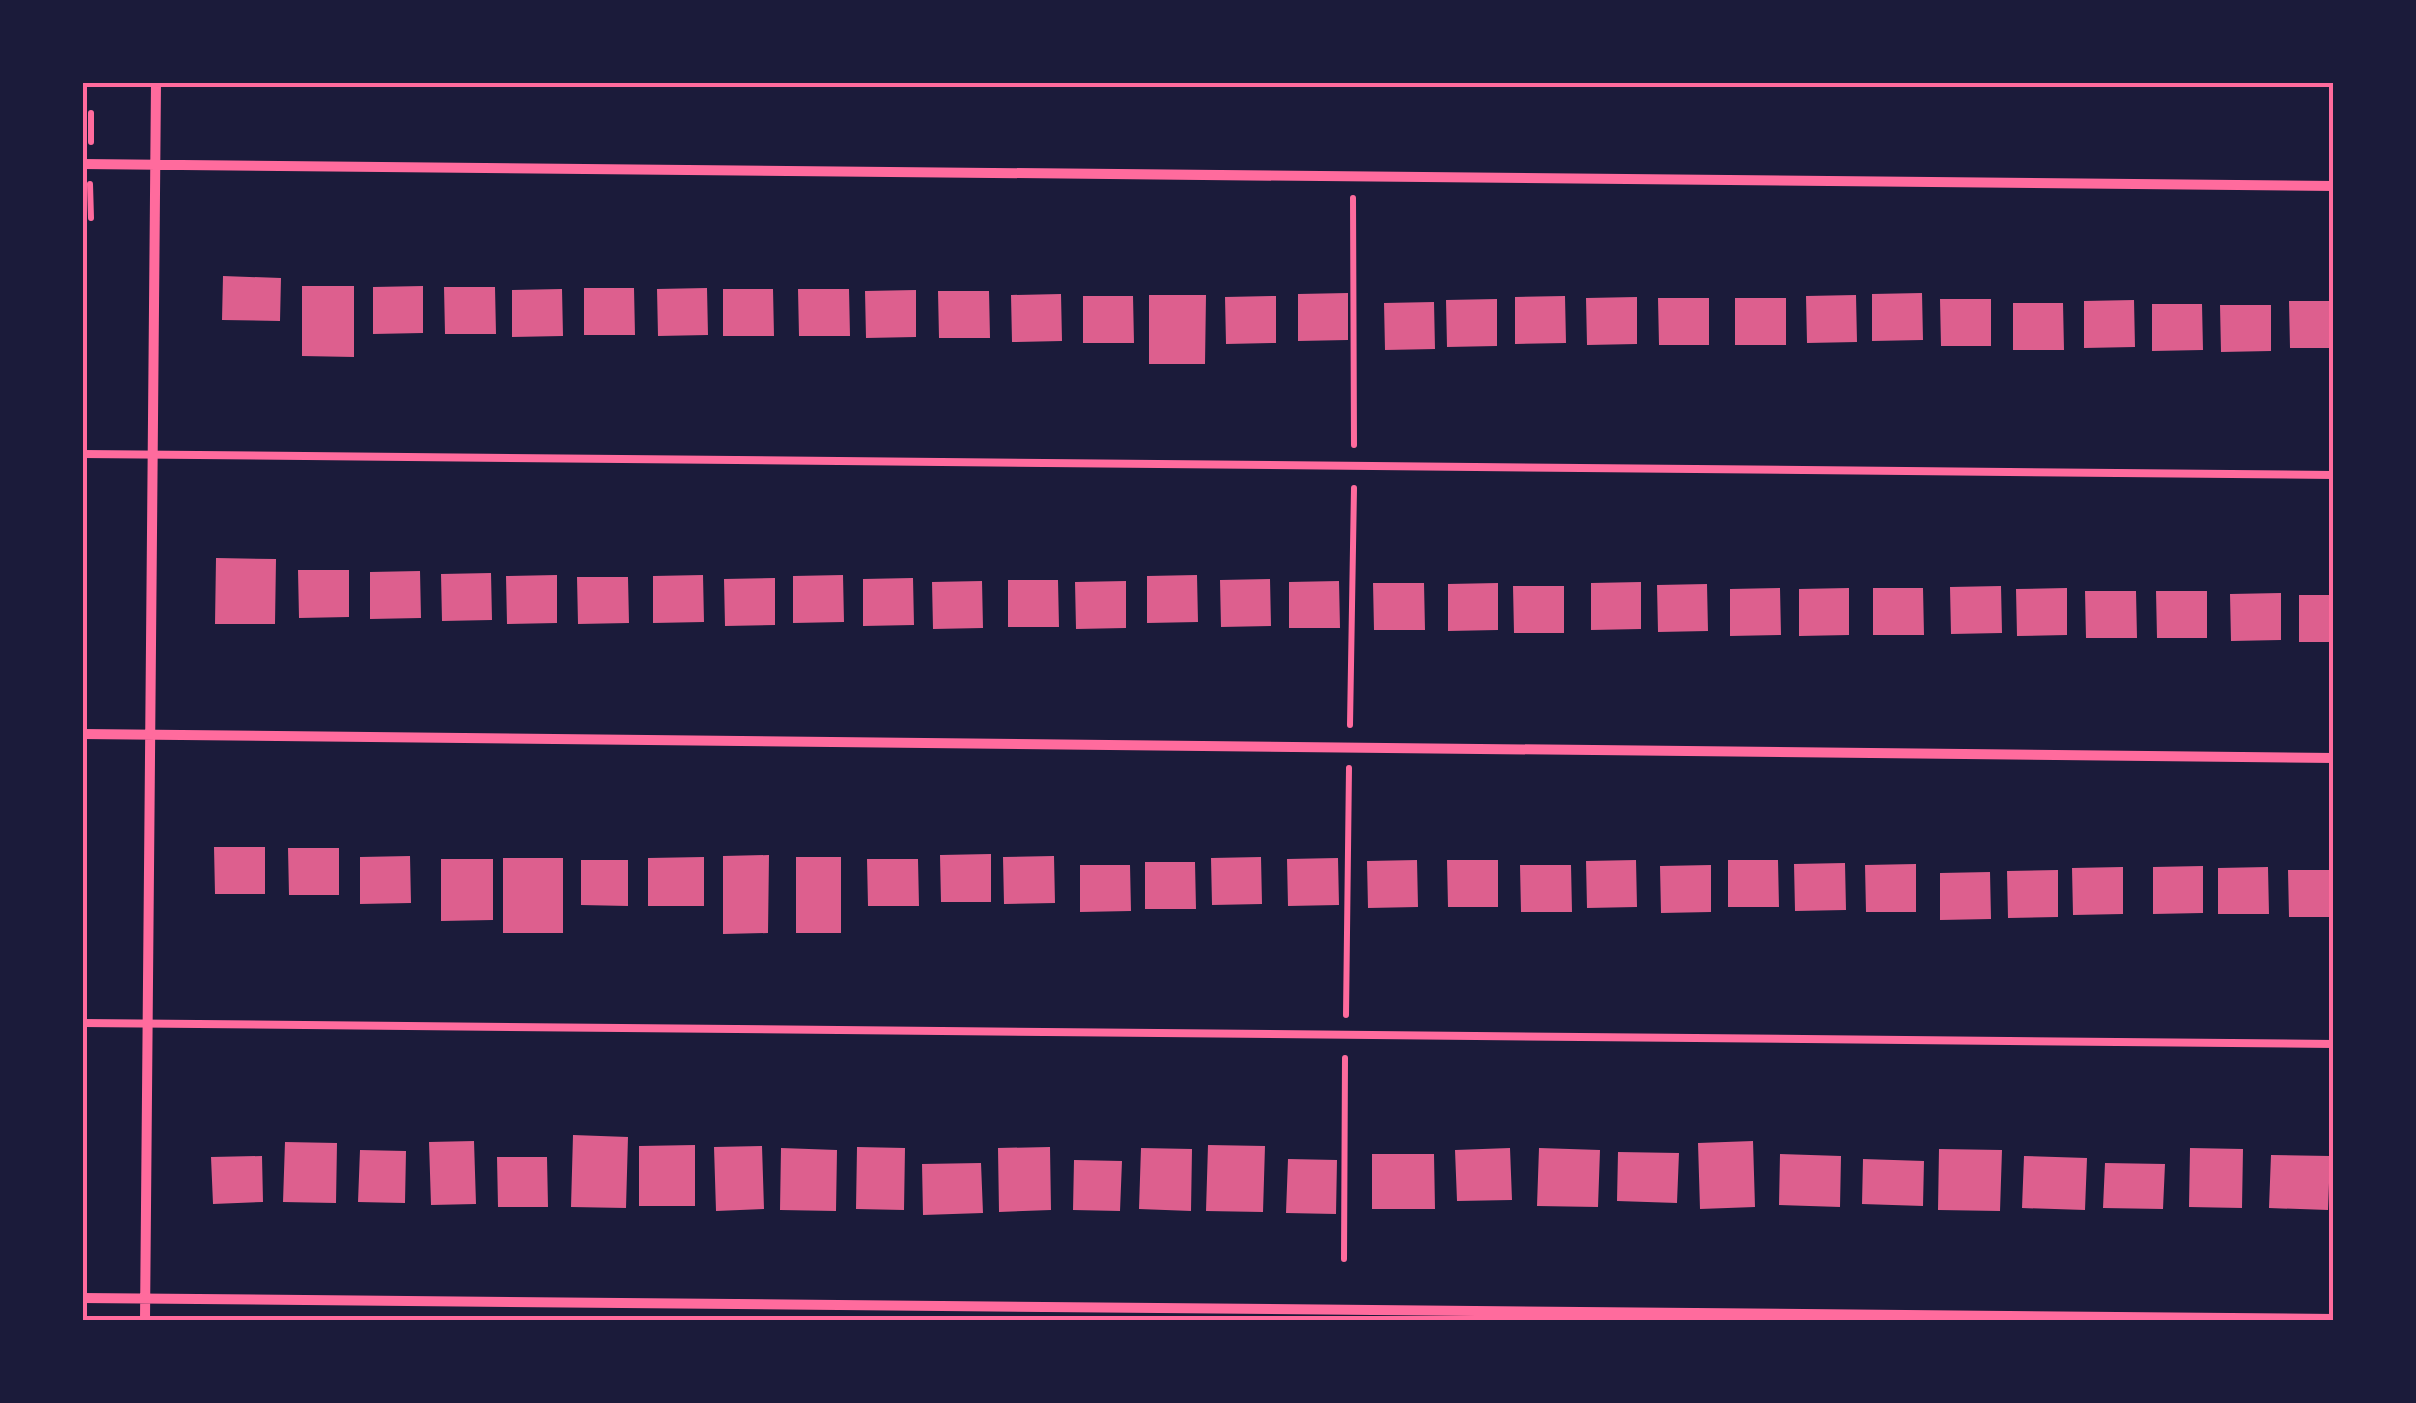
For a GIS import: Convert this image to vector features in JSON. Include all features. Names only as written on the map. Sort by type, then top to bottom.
[{"type":"street","points":[[145,1320],[156,82]]},
{"type":"street","points":[[82,164],[2334,186]]},
{"type":"street","points":[[82,734],[2334,758]]},
{"type":"street","points":[[82,1298],[2334,1319]]},
{"type":"lane","points":[[82,454],[2334,475]]},
{"type":"lane","points":[[82,1022],[2334,1044]]},
{"type":"path","points":[[1344,1259],[1354,466],[1352,177]]},
{"type":"building","points":[[223,276],[281,278],[280,321],[222,320]]},
{"type":"building","points":[[302,286],[354,286],[354,357],[302,356]]},
{"type":"building","points":[[423,286],[423,333],[373,334],[373,287]]},
{"type":"building","points":[[444,287],[495,287],[496,334],[445,334]]},
{"type":"building","points":[[584,288],[634,288],[635,335],[584,335]]},
{"type":"building","points":[[707,288],[708,335],[658,336],[657,289]]},
{"type":"building","points":[[562,289],[563,336],[512,337],[512,290]]},
{"type":"building","points":[[723,289],[773,289],[774,336],[723,336]]},
{"type":"building","points":[[798,289],[849,289],[850,336],[799,336]]},
{"type":"building","points":[[916,290],[916,337],[866,338],[865,291]]},
{"type":"building","points":[[938,291],[989,291],[990,338],[939,338]]},
{"type":"building","points":[[1348,293],[1348,340],[1298,341],[1298,294]]},
{"type":"building","points":[[1922,293],[1923,340],[1872,341],[1872,294]]},
{"type":"building","points":[[1061,294],[1062,341],[1012,342],[1011,295]]},
{"type":"building","points":[[1149,295],[1206,295],[1205,364],[1149,364]]},
{"type":"building","points":[[1856,295],[1857,342],[1807,343],[1806,296]]},
{"type":"building","points":[[1083,296],[1133,296],[1134,343],[1083,343]]},
{"type":"building","points":[[1276,296],[1276,343],[1226,344],[1225,297]]},
{"type":"building","points":[[1565,296],[1566,343],[1515,344],[1515,297]]},
{"type":"building","points":[[1637,297],[1637,344],[1587,345],[1586,298]]},
{"type":"building","points":[[1658,298],[1709,298],[1709,345],[1659,345]]},
{"type":"building","points":[[1735,298],[1786,298],[1786,345],[1735,345]]},
{"type":"building","points":[[1497,299],[1497,346],[1447,347],[1446,300]]},
{"type":"building","points":[[1940,299],[1991,299],[1991,346],[1941,346]]},
{"type":"building","points":[[2134,300],[2135,347],[2084,348],[2084,301]]},
{"type":"building","points":[[2289,301],[2334,301],[2334,348],[2290,348]]},
{"type":"building","points":[[1434,302],[1435,349],[1385,350],[1384,303]]},
{"type":"building","points":[[2013,303],[2063,303],[2064,350],[2013,350]]},
{"type":"building","points":[[2152,304],[2202,304],[2203,350],[2152,351]]},
{"type":"building","points":[[2220,305],[2271,305],[2271,351],[2221,352]]},
{"type":"building","points":[[216,558],[276,559],[275,624],[215,624]]},
{"type":"building","points":[[298,570],[349,570],[349,617],[299,618]]},
{"type":"building","points":[[420,571],[421,618],[370,619],[370,572]]},
{"type":"building","points":[[491,573],[492,620],[442,621],[441,574]]},
{"type":"building","points":[[557,575],[557,623],[507,624],[506,576]]},
{"type":"building","points":[[703,575],[704,622],[653,623],[653,576]]},
{"type":"building","points":[[843,575],[844,622],[793,623],[793,576]]},
{"type":"building","points":[[1197,575],[1198,622],[1147,623],[1147,576]]},
{"type":"building","points":[[577,577],[628,577],[629,623],[578,624]]},
{"type":"building","points":[[775,578],[775,625],[725,626],[724,579]]},
{"type":"building","points":[[913,578],[914,625],[863,626],[863,579]]},
{"type":"building","points":[[1270,579],[1271,626],[1221,627],[1220,580]]},
{"type":"building","points":[[1008,580],[1058,580],[1059,627],[1008,627]]},
{"type":"building","points":[[982,581],[983,628],[933,629],[932,582]]},
{"type":"building","points":[[1126,581],[1126,628],[1076,629],[1075,582]]},
{"type":"building","points":[[1339,581],[1340,628],[1289,628],[1289,582]]},
{"type":"building","points":[[1641,582],[1641,629],[1591,630],[1591,583]]},
{"type":"building","points":[[1373,583],[1424,583],[1425,630],[1374,630]]},
{"type":"building","points":[[1498,583],[1498,630],[1448,631],[1448,584]]},
{"type":"building","points":[[1707,584],[1708,631],[1658,632],[1657,585]]},
{"type":"building","points":[[1513,586],[1564,586],[1564,633],[1514,633]]},
{"type":"building","points":[[2001,586],[2002,633],[1951,634],[1950,587]]},
{"type":"building","points":[[1780,588],[1781,635],[1730,636],[1730,589]]},
{"type":"building","points":[[1849,588],[1849,635],[1799,636],[1799,589]]},
{"type":"building","points":[[1873,588],[1923,588],[1924,635],[1873,635]]},
{"type":"building","points":[[2067,588],[2067,635],[2017,636],[2016,589]]},
{"type":"building","points":[[2085,591],[2136,591],[2137,638],[2086,638]]},
{"type":"building","points":[[2156,591],[2207,591],[2207,638],[2157,638]]},
{"type":"building","points":[[2281,593],[2281,640],[2231,641],[2230,594]]},
{"type":"building","points":[[2299,595],[2334,595],[2334,642],[2299,642]]},
{"type":"building","points":[[214,847],[265,847],[265,894],[215,894]]},
{"type":"building","points":[[288,848],[339,848],[339,895],[289,895]]},
{"type":"building","points":[[991,854],[991,902],[941,902],[940,855]]},
{"type":"building","points":[[769,855],[768,933],[723,934],[723,856]]},
{"type":"building","points":[[410,856],[411,903],[360,904],[360,857]]},
{"type":"building","points":[[1054,856],[1055,903],[1004,904],[1003,857]]},
{"type":"building","points":[[704,857],[704,906],[648,906],[648,858]]},
{"type":"building","points":[[796,857],[841,857],[841,933],[796,933]]},
{"type":"building","points":[[1261,857],[1262,904],[1212,905],[1211,858]]},
{"type":"building","points":[[503,858],[563,858],[563,933],[503,933]]},
{"type":"building","points":[[1338,858],[1339,905],[1288,906],[1287,859]]},
{"type":"building","points":[[441,859],[493,859],[493,920],[441,921]]},
{"type":"building","points":[[867,859],[918,859],[919,906],[868,906]]},
{"type":"building","points":[[581,860],[628,860],[628,906],[581,905]]},
{"type":"building","points":[[1417,860],[1418,907],[1368,908],[1367,861]]},
{"type":"building","points":[[1447,860],[1498,860],[1498,907],[1448,907]]},
{"type":"building","points":[[1636,860],[1637,907],[1587,908],[1586,861]]},
{"type":"building","points":[[1728,860],[1778,860],[1779,907],[1728,907]]},
{"type":"building","points":[[1145,862],[1195,862],[1196,909],[1145,909]]},
{"type":"building","points":[[1845,863],[1846,910],[1795,911],[1794,864]]},
{"type":"building","points":[[1916,864],[1916,912],[1866,912],[1865,865]]},
{"type":"building","points":[[1080,865],[1130,865],[1131,911],[1080,912]]},
{"type":"building","points":[[1520,865],[1571,865],[1572,912],[1521,912]]},
{"type":"building","points":[[1711,865],[1711,912],[1661,913],[1660,866]]},
{"type":"building","points":[[2203,866],[2203,913],[2153,914],[2153,867]]},
{"type":"building","points":[[2123,867],[2123,914],[2073,915],[2072,868]]},
{"type":"building","points":[[2268,867],[2269,914],[2218,914],[2218,868]]},
{"type":"building","points":[[2058,870],[2058,917],[2008,918],[2007,871]]},
{"type":"building","points":[[2288,870],[2334,870],[2334,917],[2289,917]]},
{"type":"building","points":[[1990,872],[1991,919],[1940,920],[1940,873]]},
{"type":"building","points":[[573,1135],[628,1137],[626,1208],[571,1207]]},
{"type":"building","points":[[474,1141],[476,1204],[431,1205],[429,1142]]},
{"type":"building","points":[[1753,1141],[1755,1207],[1700,1209],[1698,1143]]},
{"type":"building","points":[[285,1142],[337,1143],[336,1203],[283,1202]]},
{"type":"building","points":[[695,1145],[695,1206],[639,1206],[639,1146]]},
{"type":"building","points":[[1208,1145],[1265,1146],[1263,1212],[1206,1211]]},
{"type":"building","points":[[762,1146],[764,1209],[716,1211],[714,1147]]},
{"type":"building","points":[[857,1147],[905,1148],[904,1210],[856,1209]]},
{"type":"building","points":[[1050,1147],[1051,1210],[999,1212],[998,1148]]},
{"type":"building","points":[[781,1148],[837,1150],[836,1211],[780,1210]]},
{"type":"building","points":[[1141,1148],[1192,1149],[1191,1211],[1139,1209]]},
{"type":"building","points":[[1510,1148],[1512,1200],[1457,1201],[1455,1150]]},
{"type":"building","points":[[1539,1148],[1600,1150],[1598,1207],[1537,1206]]},
{"type":"building","points":[[2190,1148],[2243,1149],[2242,1208],[2189,1207]]},
{"type":"building","points":[[1939,1149],[2002,1150],[2000,1211],[1938,1210]]},
{"type":"building","points":[[360,1150],[406,1151],[405,1203],[358,1202]]},
{"type":"building","points":[[1618,1152],[1679,1153],[1677,1203],[1617,1201]]},
{"type":"building","points":[[1372,1154],[1434,1154],[1435,1209],[1372,1209]]},
{"type":"building","points":[[1780,1154],[1841,1156],[1840,1207],[1779,1205]]},
{"type":"building","points":[[2271,1155],[2330,1156],[2328,1210],[2269,1208]]},
{"type":"building","points":[[262,1156],[263,1202],[213,1204],[211,1157]]},
{"type":"building","points":[[2024,1156],[2087,1158],[2085,1210],[2022,1208]]},
{"type":"building","points":[[497,1157],[547,1157],[548,1207],[498,1207]]},
{"type":"building","points":[[1288,1159],[1337,1160],[1336,1214],[1286,1213]]},
{"type":"building","points":[[1863,1159],[1924,1161],[1923,1206],[1862,1204]]},
{"type":"building","points":[[1074,1160],[1122,1161],[1120,1211],[1073,1210]]},
{"type":"building","points":[[981,1163],[983,1213],[923,1215],[922,1164]]},
{"type":"building","points":[[2105,1163],[2165,1164],[2163,1209],[2103,1208]]}]
